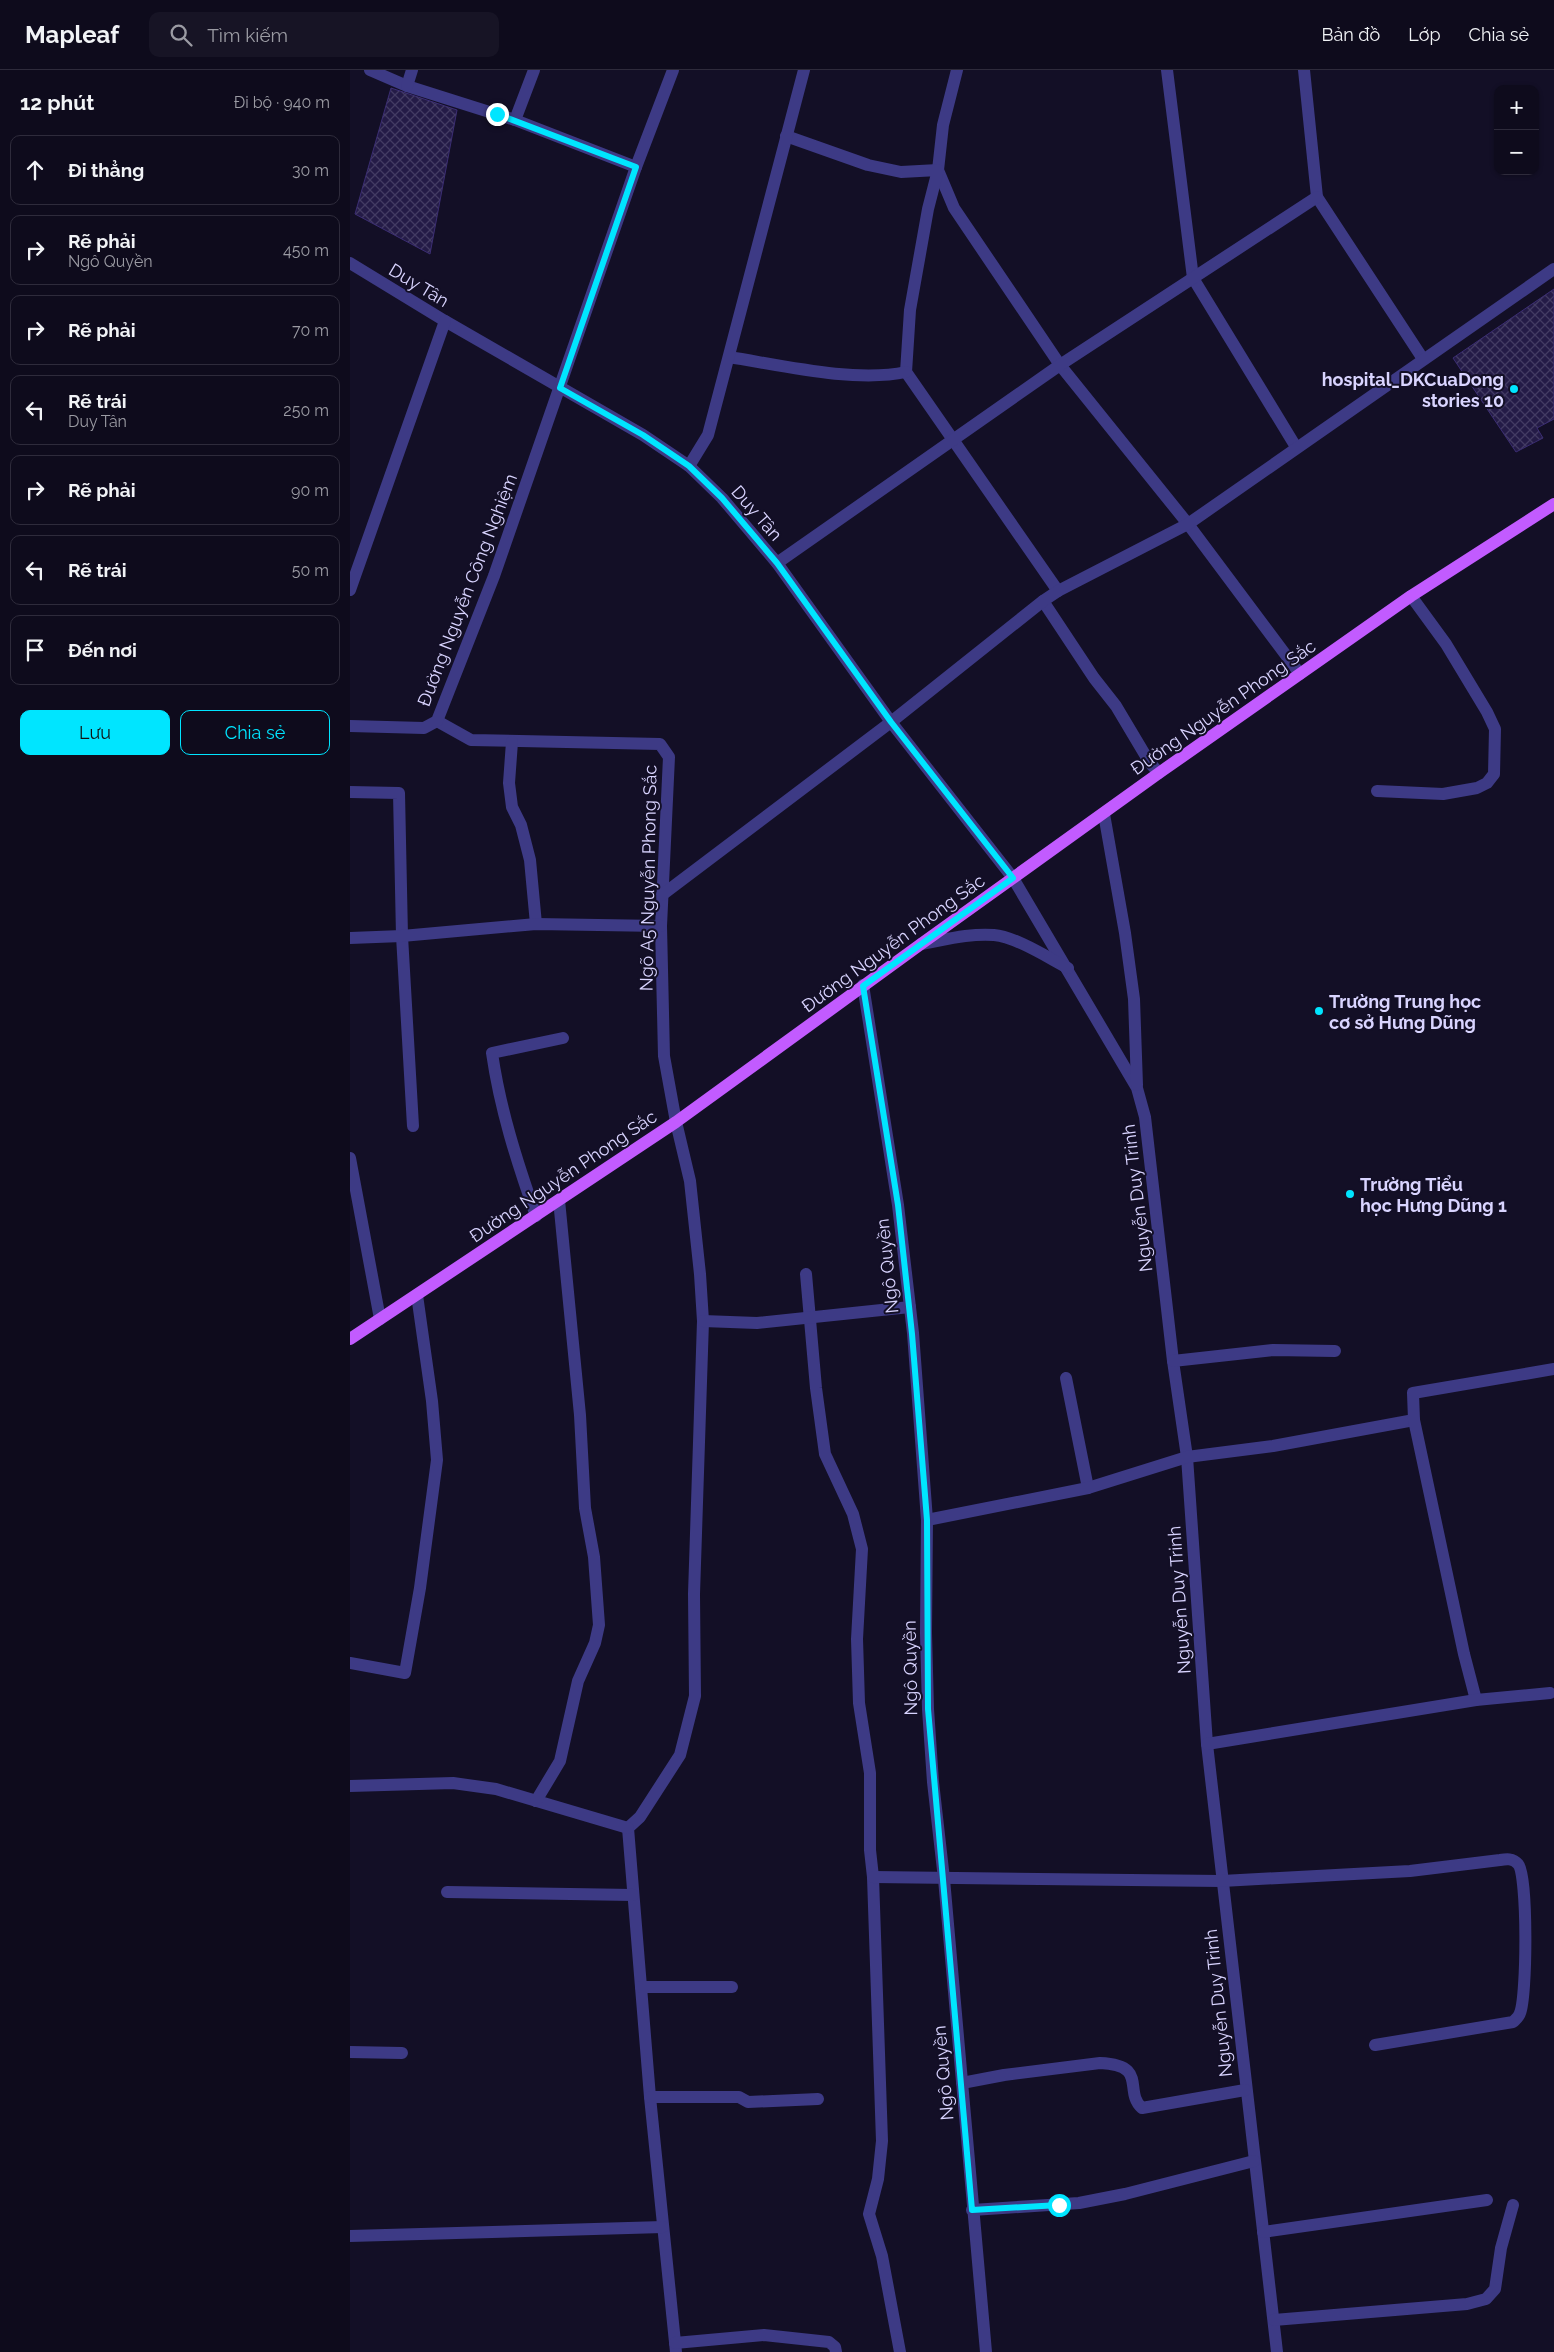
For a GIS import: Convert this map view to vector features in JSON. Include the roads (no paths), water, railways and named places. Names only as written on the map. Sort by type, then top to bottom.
[{"type":"main road","name":"Đường Nguyễn Phong Sắc","points":[[350,1339],[676,1122],[1159,773],[1411,596],[1554,504]]},
{"type":"street","points":[[370,70],[407,86],[515,120],[636,167]]},
{"type":"street","points":[[407,86],[412,70]]},
{"type":"street","points":[[515,120],[534,70]]},
{"type":"street","name":"Đường Nguyễn Công Nghiệm","points":[[350,726],[424,728],[437,721],[494,576],[636,167],[672,70]]},
{"type":"street","points":[[689,466],[708,434],[804,70]]},
{"type":"street","points":[[957,70],[943,124],[938,170],[928,209],[910,310],[906,372],[1058,591]]},
{"type":"street","points":[[1166,70],[1194,278],[1296,447]]},
{"type":"street","points":[[1304,70],[1317,197],[1423,359]]},
{"type":"street","points":[[786,136],[868,165],[901,172],[938,170]]},
{"type":"street","points":[[938,170],[954,208],[1060,365],[1188,524],[1300,674]]},
{"type":"street","points":[[777,563],[1060,365],[1317,197]]},
{"type":"street","name":"Duy Tân","points":[[350,263],[445,321],[643,435],[689,466],[722,498],[777,563],[891,722],[1013,878]]},
{"type":"street","points":[[662,894],[891,722],[1043,601],[1058,591],[1188,524],[1554,269]]},
{"type":"street","points":[[350,590],[445,321]]},
{"type":"street","points":[[729,357],[855,374],[894,374],[906,372]]},
{"type":"street","points":[[1377,791],[1442,794],[1477,788],[1487,783],[1494,774],[1495,729],[1487,712],[1446,644],[1411,596]]},
{"type":"street","points":[[1043,601],[1094,678],[1116,706],[1150,763],[1159,773]]},
{"type":"street","name":"Ngõ A5 Nguyễn Phong Sắc","points":[[437,721],[471,740],[660,744],[669,758],[661,926],[664,1056],[676,1122],[690,1181],[700,1274],[702,1320],[694,1594],[694,1696],[680,1755],[640,1816],[628,1828]]},
{"type":"street","points":[[512,742],[509,784],[512,807],[521,825],[530,860],[536,924]]},
{"type":"street","points":[[350,792],[399,793],[402,936],[413,1126]]},
{"type":"street","points":[[1104,814],[1125,933],[1134,999],[1137,1088]]},
{"type":"street","name":"Nguyễn Duy Trinh","points":[[1013,878],[1068,968],[1137,1088],[1145,1117],[1173,1361],[1187,1457],[1207,1744],[1245,2090],[1277,2352]]},
{"type":"street","points":[[350,938],[402,936],[536,924],[661,926]]},
{"type":"street","points":[[921,944],[972,936],[996,935],[1022,944],[1068,968]]},
{"type":"street","name":"Ngô Quyền","points":[[863,986],[898,1205],[910,1307],[927,1520],[928,1709],[933,1782],[944,1878],[986,2352]]},
{"type":"street","points":[[536,1216],[514,1154],[497,1094],[492,1053],[563,1038]]},
{"type":"street","points":[[350,1158],[380,1319]]},
{"type":"street","points":[[536,1801],[560,1761],[578,1681],[595,1643],[599,1625],[594,1557],[585,1508],[580,1415],[559,1200]]},
{"type":"street","points":[[806,1274],[825,1454],[853,1514],[862,1549],[857,1639],[859,1703],[870,1773],[870,1850],[873,1877],[882,2141],[878,2179],[869,2214],[882,2256],[900,2352]]},
{"type":"street","points":[[350,1663],[405,1673],[420,1588],[437,1460],[432,1401],[417,1294]]},
{"type":"street","points":[[702,1320],[757,1323],[910,1307]]},
{"type":"street","points":[[1173,1361],[1274,1350],[1335,1351]]},
{"type":"street","points":[[1476,1700],[1464,1654],[1414,1420],[1413,1393],[1554,1369]]},
{"type":"street","points":[[1066,1378],[1088,1488]]},
{"type":"street","points":[[927,1520],[1088,1488],[1187,1457],[1273,1446],[1414,1420]]},
{"type":"street","points":[[1207,1744],[1476,1700],[1550,1693]]},
{"type":"street","points":[[350,1786],[453,1783],[496,1790],[628,1828],[650,2097],[675,2348],[764,2335],[829,2342],[835,2347],[836,2352]]},
{"type":"street","points":[[873,1877],[1222,1881],[1410,1871],[1511,1859],[1517,1863],[1522,1872],[1525,1906],[1524,1997],[1520,2015],[1513,2022],[1375,2045]]},
{"type":"street","points":[[447,1892],[633,1895]]},
{"type":"street","points":[[641,1987],[732,1987]]},
{"type":"street","points":[[350,2052],[402,2053]]},
{"type":"street","points":[[962,2084],[1004,2075],[1100,2062],[1113,2063],[1124,2068],[1130,2074],[1134,2083],[1137,2104],[1142,2108],[1245,2090]]},
{"type":"street","points":[[650,2097],[738,2097],[748,2102],[818,2100]]},
{"type":"street","points":[[972,2210],[1079,2204],[1254,2161]]},
{"type":"street","points":[[1263,2232],[1487,2200]]},
{"type":"street","points":[[1274,2320],[1468,2304],[1486,2299],[1491,2295],[1497,2283],[1501,2248],[1513,2205]]},
{"type":"street","points":[[350,2236],[663,2227]]},
{"type":"place","name":"hospital_DKCuaDong stories 10","points":[[1514,389]]},
{"type":"place","name":"Trường Trung học cơ sở Hưng Dũng","points":[[1319,1011]]},
{"type":"place","name":"Trường Tiểu học Hưng Dũng 1","points":[[1350,1194]]}]
